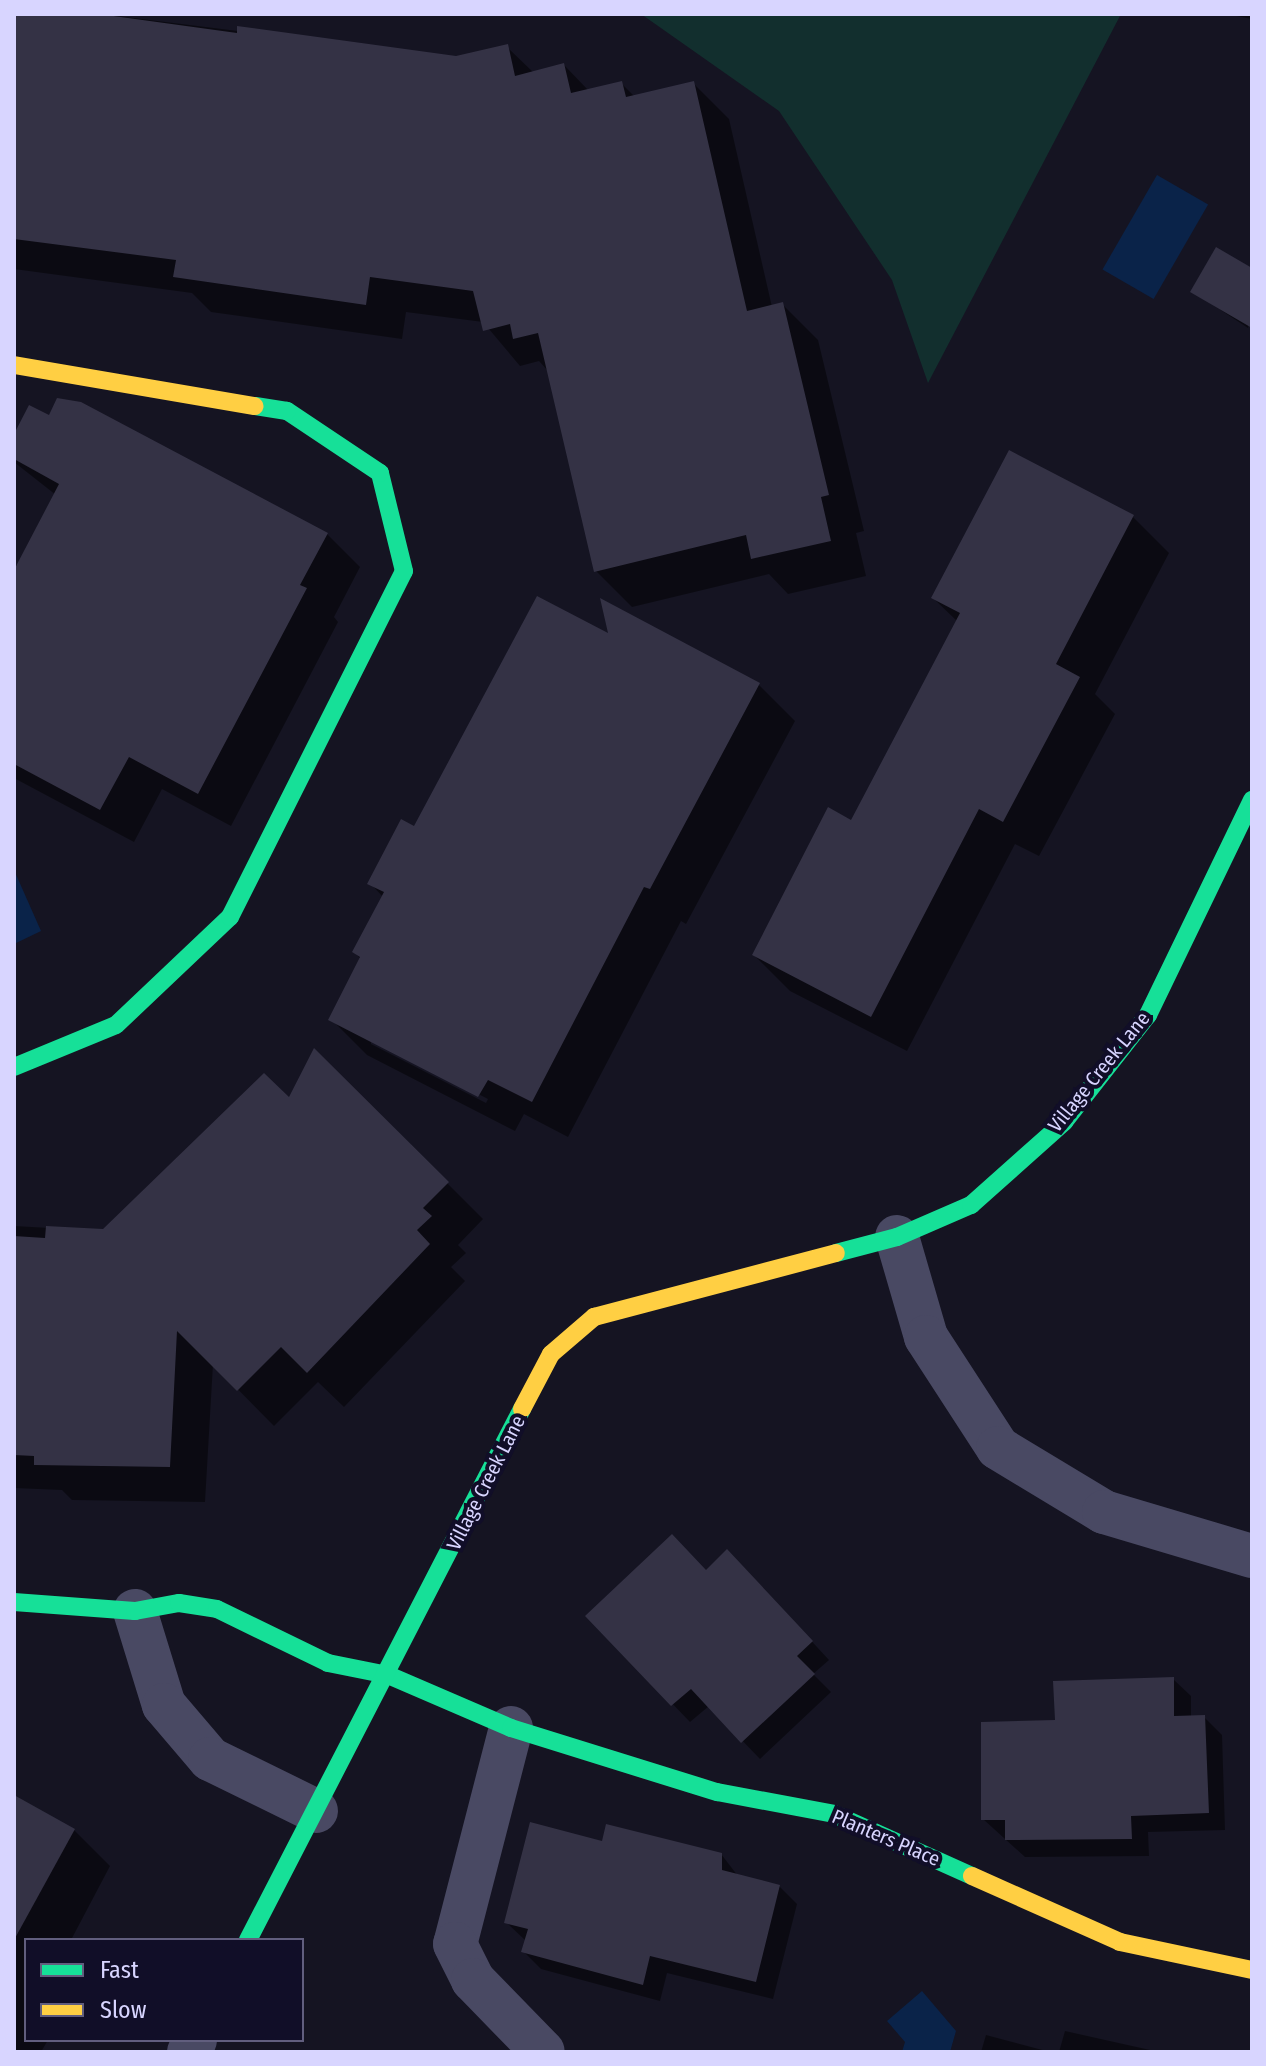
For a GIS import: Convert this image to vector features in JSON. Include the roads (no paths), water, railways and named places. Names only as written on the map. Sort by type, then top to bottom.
[{"type":"street","points":[[14,365],[287,411],[380,473],[404,571],[230,917],[116,1025],[14,1067]]},
{"type":"street","name":"Village Creek Lane","points":[[249,1938],[388,1675],[551,1354],[594,1317],[897,1237],[971,1205],[1064,1122],[1148,1015],[1252,800]]},
{"type":"street","points":[[897,1237],[926,1337],[998,1448],[1104,1512],[1252,1556]]},
{"type":"street","name":"Planters Place","points":[[14,1602],[135,1611],[179,1603],[217,1609],[328,1663],[388,1675],[511,1728],[717,1792],[834,1814],[1120,1942],[1252,1970]]},
{"type":"street","points":[[135,1611],[164,1705],[210,1759],[316,1811]]},
{"type":"street","points":[[511,1728],[455,1944],[473,1980],[543,2052]]},
{"type":"water","points":[[1157,175],[1208,204],[1154,299],[1102,269]]},
{"type":"water","points":[[14,870],[41,931],[14,944]]},
{"type":"water","points":[[922,1991],[956,2031],[950,2052],[902,2052],[905,2042],[887,2021]]}]
